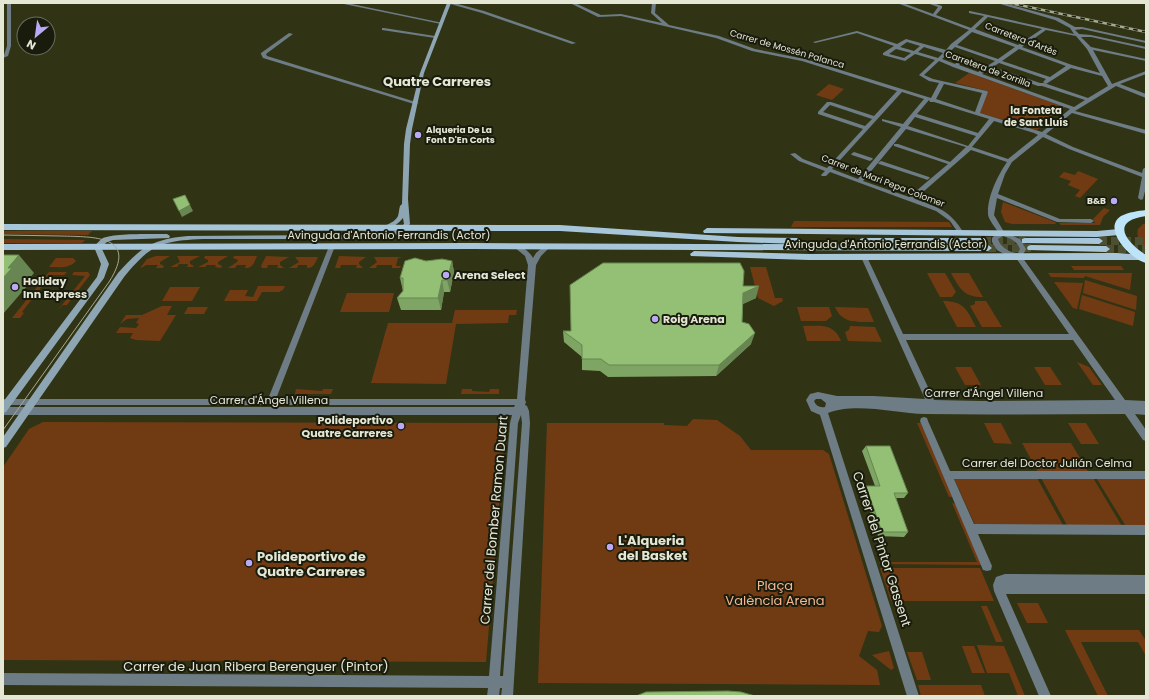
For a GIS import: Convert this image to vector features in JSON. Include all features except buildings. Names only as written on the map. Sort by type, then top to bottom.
[{"type":"highway","points":[[1144,259],[1126,245],[1118,227],[1123,219],[1133,214],[1146,213]]},
{"type":"main road","name":"Avinguda d'Antonio Ferrandis (Actor)","points":[[3,227],[560,228],[627,231],[712,238],[790,241],[983,241]]},
{"type":"main road","name":"Avinguda d'Antonio Ferrandis (Actor)","points":[[627,231],[1097,234],[1119,232]]},
{"type":"main road","points":[[1026,241],[1099,241]]},
{"type":"main road","name":"Avinguda d'Antonio Ferrandis (Actor)","points":[[3,248],[332,246],[546,248],[988,248]]},
{"type":"main road","name":"Avinguda d'Antonio Ferrandis (Actor)","points":[[630,247],[657,252],[701,254],[864,257],[1117,256],[1144,259]]},
{"type":"main road","points":[[1031,248],[1106,249]]},
{"type":"street","points":[[3,57],[6,56],[9,46],[9,3]]},
{"type":"street","points":[[342,3],[441,22]]},
{"type":"street","points":[[406,227],[407,221],[405,199],[407,144],[422,73],[449,3],[483,12],[574,43]]},
{"type":"street","name":"Carrer de Mossén Palanca","points":[[572,3],[600,16],[619,15],[717,37],[754,50],[803,60],[1036,132],[1042,136],[1145,177]]},
{"type":"street","points":[[654,3],[653,11],[655,15],[669,27]]},
{"type":"street","name":"Carretera d'Artés","points":[[899,3],[972,28],[1070,66],[1104,75]]},
{"type":"street","points":[[929,3],[941,8],[934,15]]},
{"type":"street","points":[[999,3],[1057,19],[1073,28],[1082,28],[1146,42]]},
{"type":"street","points":[[970,12],[1034,27],[1091,36],[1146,48]]},
{"type":"street","points":[[977,114],[985,92],[942,83],[921,76],[937,59],[987,16]]},
{"type":"street","points":[[1034,27],[1036,23],[1048,16]]},
{"type":"street","points":[[956,23],[961,19]]},
{"type":"street","points":[[1073,28],[1073,31],[1079,35],[1089,48],[1104,75],[1113,86],[1146,96]]},
{"type":"street","points":[[384,29],[435,37]]},
{"type":"street","points":[[979,74],[1045,29]]},
{"type":"street","name":"Carretera de Zorrilla","points":[[815,42],[857,32],[1029,92],[1073,110],[1146,132]]},
{"type":"street","points":[[291,34],[263,54],[265,57],[416,104]]},
{"type":"street","points":[[924,45],[905,60],[885,54],[906,40],[924,45],[946,52]]},
{"type":"street","points":[[953,45],[1050,79]]},
{"type":"street","points":[[1089,48],[1146,60]]},
{"type":"street","points":[[955,66],[964,58]]},
{"type":"street","points":[[1029,92],[1070,66]]},
{"type":"street","points":[[989,67],[1088,100]]},
{"type":"street","points":[[1018,256],[1023,252],[1022,246],[1012,237],[1002,233],[992,215],[992,202],[1004,169],[1010,161],[1073,110],[1113,86],[1146,72]]},
{"type":"street","points":[[858,182],[914,114],[929,100],[942,83]]},
{"type":"street","points":[[826,172],[900,91]]},
{"type":"street","points":[[866,128],[820,113],[829,104],[875,118]]},
{"type":"street","points":[[841,120],[850,110]]},
{"type":"street","points":[[914,114],[979,135]]},
{"type":"street","points":[[910,200],[965,152],[992,119]]},
{"type":"street","points":[[884,120],[965,146]]},
{"type":"street","points":[[896,145],[947,162]]},
{"type":"street","points":[[973,149],[1006,160]]},
{"type":"street","name":"Carrer de Mari Pepa Colomer","points":[[792,154],[826,172],[910,200],[943,213],[952,220],[961,232]]},
{"type":"street","points":[[854,154],[870,159]]},
{"type":"street","points":[[881,163],[927,178]]},
{"type":"street","points":[[1141,198],[1146,169]]},
{"type":"street","points":[[994,195],[1059,221],[1090,221]]},
{"type":"street","points":[[382,228],[398,219],[401,215],[405,199]]},
{"type":"street","name":"Avinguda d'Antonio Ferrandis (Actor)","points":[[97,247],[105,240],[120,237],[386,237],[395,234],[406,227]]},
{"type":"street","name":"Avinguda d'Antonio Ferrandis (Actor)","points":[[334,237],[354,235],[382,228]]},
{"type":"street","points":[[1002,233],[995,238],[997,246],[1018,256],[1146,437]]},
{"type":"street","name":"Avinguda d'Antonio Ferrandis (Actor)","points":[[148,247],[169,239],[203,237]]},
{"type":"street","points":[[271,401],[332,246]]},
{"type":"street","points":[[4,406],[100,278],[105,264],[97,247]]},
{"type":"street","points":[[3,444],[121,275],[133,260],[148,247]]},
{"type":"street","points":[[517,247],[528,255],[532,265],[521,408]]},
{"type":"street","points":[[532,265],[538,255],[546,248]]},
{"type":"street","points":[[864,257],[933,407]]},
{"type":"street","points":[[900,337],[1075,337]]},
{"type":"street","points":[[813,396],[823,396],[830,402],[826,410],[814,408],[810,404],[810,400],[813,396]]},
{"type":"street","name":"Carrer d'Ángel Villena","points":[[823,396],[839,400],[869,399],[933,407]]},
{"type":"street","name":"Carrer d'Ángel Villena","points":[[4,406],[18,403],[271,401],[521,408]]},
{"type":"street","name":"Carrer d'Ángel Villena","points":[[826,410],[835,407],[870,406],[1125,407],[1146,404]]},
{"type":"street","name":"Carrer d'Ángel Villena","points":[[4,406],[13,411],[521,408]]},
{"type":"street","name":"Carrer d'Ángel Villena","points":[[1125,407],[1146,411]]},
{"type":"street","name":"Carrer del Bomber Ramon Duart","points":[[493,696],[521,408]]},
{"type":"street","name":"Carrer del Bomber Ramon Duart","points":[[507,696],[521,408]]},
{"type":"street","name":"Carrer del Pintor Gassent","points":[[826,410],[913,696]]},
{"type":"street","points":[[924,421],[987,566]]},
{"type":"street","name":"Carrer del Doctor Julián Celma","points":[[947,475],[1146,475]]},
{"type":"street","points":[[971,529],[1146,530]]},
{"type":"street","points":[[1045,696],[1001,596],[998,583],[1005,579],[1146,580]]},
{"type":"street","points":[[1001,596],[1008,588],[1146,589]]},
{"type":"street","name":"Carrer de Juan Ribera Berenguer (Pintor)","points":[[3,679],[508,682]]},
{"type":"green space","points":[[969,73],[1065,107],[1037,130],[980,113],[988,91],[955,83]]},
{"type":"green space","points":[[829,84],[844,89],[832,100],[816,95]]},
{"type":"green space","points":[[1078,171],[1098,179],[1080,198],[1075,196],[1080,190],[1068,185],[1071,181],[1059,177],[1064,172],[1075,175]]},
{"type":"green space","points":[[1003,202],[1055,222],[1056,224],[1012,224],[1005,222],[1001,212]]},
{"type":"green space","points":[[1104,208],[1110,210],[1103,217],[1100,225],[1061,225],[1059,223],[1095,223],[1093,219]]},
{"type":"green space","points":[[794,221],[949,222],[952,227],[791,227]]},
{"type":"green space","points":[[1143,224],[1146,224],[1146,248],[1138,237],[1138,229]]},
{"type":"green space","points":[[3,231],[92,231],[88,235],[3,234]]},
{"type":"green space","points":[[3,239],[85,240],[82,243],[3,243]]},
{"type":"green space","points":[[156,256],[170,256],[160,262],[160,264],[164,266],[163,268],[156,268],[158,265],[146,265],[140,268],[147,259]]},
{"type":"green space","points":[[177,256],[200,256],[190,261],[190,264],[194,266],[193,267],[187,267],[188,264],[179,264],[177,267],[170,267],[180,262]]},
{"type":"green space","points":[[205,256],[228,256],[218,262],[218,264],[222,266],[221,268],[215,267],[216,265],[198,267],[208,262],[208,260],[204,258]]},
{"type":"green space","points":[[234,256],[257,256],[253,265],[250,267],[245,268],[246,265],[237,265],[235,268],[228,268],[238,260],[233,258]]},
{"type":"green space","points":[[266,256],[289,257],[280,262],[280,265],[284,268],[277,268],[278,265],[268,265],[267,268],[262,268],[261,266]]},
{"type":"green space","points":[[339,256],[366,257],[359,262],[363,268],[356,268],[357,265],[341,265],[340,268],[335,268]]},
{"type":"green space","points":[[295,257],[318,257],[314,265],[311,267],[307,268],[307,265],[298,265],[297,268],[289,268],[299,262]]},
{"type":"green space","points":[[374,257],[403,257],[398,258],[396,266],[401,266],[400,268],[392,268],[392,265],[377,265],[376,268],[369,268],[377,262]]},
{"type":"green space","points":[[56,258],[73,258],[76,261],[67,266],[49,267]]},
{"type":"green space","points":[[1071,266],[1121,266],[1124,270],[1074,270]]},
{"type":"green space","points":[[750,267],[766,267],[775,298],[782,298],[783,301],[774,306],[758,298]]},
{"type":"green space","points":[[49,272],[67,272],[64,275],[51,275],[22,312],[24,313],[20,318],[12,318]]},
{"type":"green space","points":[[74,272],[88,272],[90,275],[67,305],[63,305],[58,310],[85,276],[72,275]]},
{"type":"green space","points":[[927,273],[945,273],[956,292],[952,297],[940,297]]},
{"type":"green space","points":[[951,273],[969,273],[983,297],[971,296],[963,291]]},
{"type":"green space","points":[[1048,273],[1132,273],[1130,290],[1085,276],[1084,278],[1051,277]]},
{"type":"green space","points":[[1085,280],[1137,296],[1136,310],[1083,293]]},
{"type":"green space","points":[[1054,282],[1083,283],[1077,309],[1073,308]]},
{"type":"green space","points":[[258,286],[285,286],[283,290],[279,292],[262,292],[257,301],[224,301],[230,290],[248,290],[245,296],[253,297]]},
{"type":"green space","points":[[170,287],[200,287],[192,301],[162,301]]},
{"type":"green space","points":[[347,293],[394,293],[389,312],[340,312]]},
{"type":"green space","points":[[1082,295],[1135,312],[1133,326],[1079,309]]},
{"type":"green space","points":[[943,301],[956,303],[964,308],[976,327],[957,327]]},
{"type":"green space","points":[[975,301],[986,301],[1002,327],[982,327],[970,306],[975,304]]},
{"type":"green space","points":[[162,306],[172,306],[167,315],[176,315],[160,341],[136,340],[130,338],[133,333],[116,333],[120,327],[136,328],[139,324],[136,323],[139,318],[127,319],[120,324],[126,315],[142,315]]},
{"type":"green space","points":[[188,307],[208,307],[204,314],[184,314]]},
{"type":"green space","points":[[797,307],[829,307],[832,316],[826,321],[801,321]]},
{"type":"green space","points":[[835,307],[868,308],[874,322],[851,321],[842,317]]},
{"type":"green space","points":[[455,310],[517,310],[516,315],[509,315],[508,323],[456,324],[446,384],[371,383],[388,323],[452,323]]},
{"type":"green space","points":[[803,326],[821,326],[830,328],[838,335],[841,341],[807,341]]},
{"type":"green space","points":[[850,326],[875,327],[882,342],[848,341],[845,332],[849,330]]},
{"type":"green space","points":[[1077,362],[1089,367],[1102,385],[1093,385]]},
{"type":"green space","points":[[955,367],[971,367],[981,385],[965,385]]},
{"type":"green space","points":[[1034,367],[1050,367],[1062,385],[1045,385]]},
{"type":"green space","points":[[296,389],[322,391],[323,389],[333,389],[331,394],[295,394]]},
{"type":"green space","points":[[462,389],[489,392],[490,389],[499,389],[499,394],[461,394]]},
{"type":"green space","name":"Plaça València Arena","points":[[693,419],[717,420],[740,436],[751,450],[823,450],[829,454],[882,626],[879,632],[868,631],[859,656],[877,670],[880,685],[538,683],[547,423],[664,423],[664,425],[687,426]]},
{"type":"green space","name":"Polideportivo de Quatre Carreres","points":[[43,422],[506,423],[486,662],[3,660],[3,467],[29,429]]},
{"type":"green space","points":[[917,423],[921,423],[953,497],[949,497]]},
{"type":"green space","points":[[984,423],[1001,423],[1012,444],[994,443]]},
{"type":"green space","points":[[1068,423],[1086,423],[1099,444],[1081,444]]},
{"type":"green space","points":[[1022,443],[1071,443],[1089,473],[1038,472]]},
{"type":"green space","points":[[953,476],[1036,476],[1064,527],[976,527]]},
{"type":"green space","points":[[1040,476],[1092,476],[1123,528],[1068,527]]},
{"type":"green space","points":[[1095,476],[1146,476],[1146,528],[1127,528]]},
{"type":"green space","points":[[952,503],[956,504],[982,565],[880,564],[879,562],[977,562]]},
{"type":"green space","points":[[880,568],[980,568],[994,601],[891,601]]},
{"type":"green space","points":[[1017,603],[1038,603],[1048,623],[1027,623]]},
{"type":"green space","points":[[981,606],[987,606],[1003,642],[996,642]]},
{"type":"green space","points":[[1065,630],[1139,630],[1146,641],[1146,656],[1138,642],[1081,642],[1108,696],[1098,696]]},
{"type":"green space","points":[[977,645],[1004,646],[1025,696],[1018,696],[1009,673],[987,673]]},
{"type":"green space","points":[[962,646],[974,646],[985,673],[972,673]]},
{"type":"green space","points":[[889,651],[894,668],[891,670],[872,655]]},
{"type":"green space","points":[[907,652],[922,652],[931,680],[917,680]]},
{"type":"green space","points":[[918,685],[981,685],[985,696],[921,696]]},
{"type":"tunnel","points":[[983,241],[1025,241]]},
{"type":"tunnel","points":[[1099,241],[1146,241]]},
{"type":"tunnel","points":[[988,248],[1031,248]]},
{"type":"tunnel","points":[[1106,249],[1146,249]]},
{"type":"tram line","points":[[3,235],[74,236],[99,239],[109,242],[116,247],[119,255],[117,267],[109,282],[3,430]]},
{"type":"railway","points":[[1010,3],[1146,32]]},
{"type":"place","name":"Alqueria De La Font D'En Corts","points":[[418,135]]},
{"type":"place","name":"B&B","points":[[1114,201]]},
{"type":"place","name":"Arena Select","points":[[446,275]]},
{"type":"place","name":"Holiday Inn Express","points":[[15,287]]},
{"type":"place","name":"Roig Arena","points":[[655,319]]},
{"type":"place","name":"Polideportivo Quatre Carreres","points":[[401,426]]},
{"type":"place","name":"L'Alqueria del Basket","points":[[610,547]]},
{"type":"place","name":"Polideportivo de Quatre Carreres","points":[[249,563]]},
{"type":"district","name":"Quatre Carreres","points":[[437,81]]},
{"type":"district","name":"la Fonteta de Sant Lluís","points":[[1036,116]]}]
